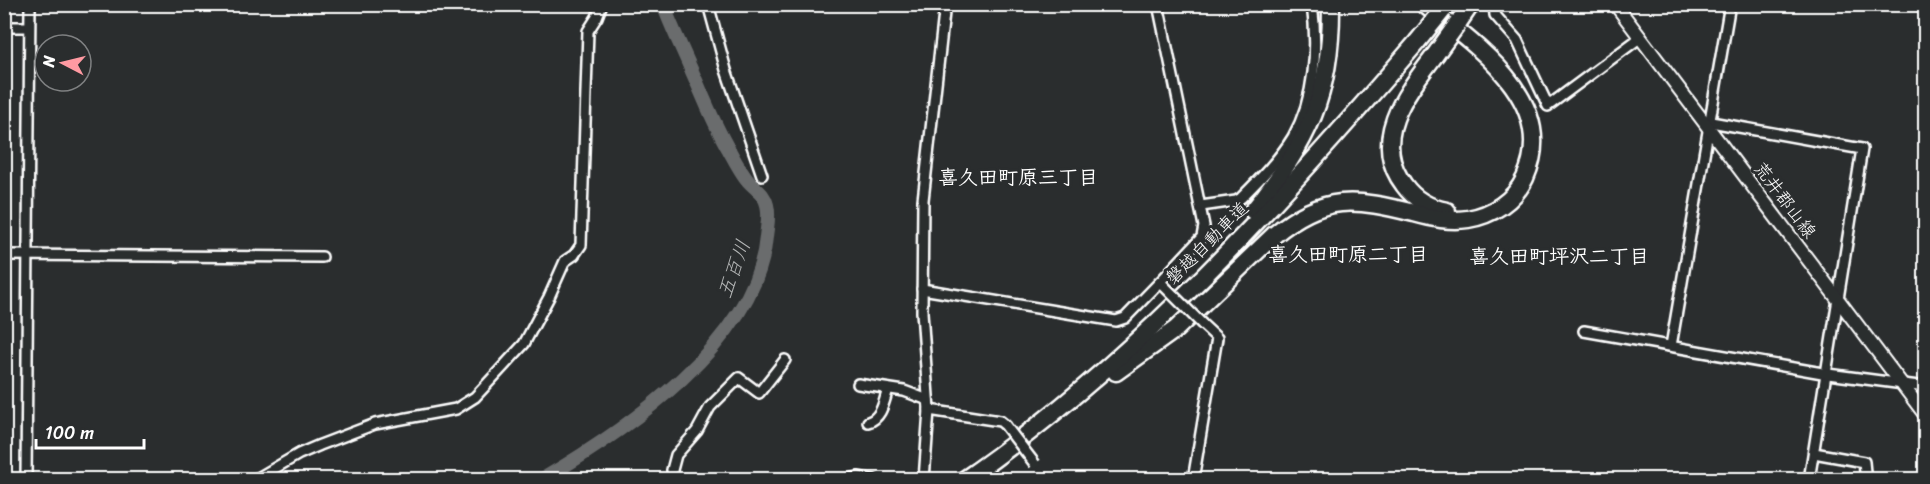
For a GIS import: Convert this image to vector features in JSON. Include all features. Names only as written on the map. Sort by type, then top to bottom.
[{"type":"highway","points":[[1155,322],[1240,228],[1284,172],[1296,152],[1313,119],[1322,91],[1328,63],[1331,4]]},
{"type":"highway","points":[[1410,4],[1475,57],[1491,71],[1510,96],[1519,116],[1524,147],[1520,169],[1496,200],[1470,211],[1442,211],[1423,203],[1400,181],[1390,152],[1392,129],[1426,48],[1452,12],[1471,4]]},
{"type":"highway","points":[[1116,372],[1176,329],[1274,235],[1310,211],[1332,204],[1356,202],[1381,205],[1441,219],[1467,219],[1490,213],[1517,191],[1528,171],[1533,148],[1530,123],[1521,99],[1498,65],[1424,4]]},
{"type":"highway","name":"磐越自動車道","points":[[964,480],[1059,408],[1155,322],[1264,213],[1347,123],[1426,48]]},
{"type":"highway","name":"磐越自動車道","points":[[983,480],[1038,438],[1116,372],[1200,294],[1290,202],[1426,48]]},
{"type":"main road","name":"荒井郡山線","points":[[1615,4],[1710,126],[1926,416]]},
{"type":"street","points":[[26,480],[30,4]]},
{"type":"street","points":[[250,480],[258,478],[310,449],[375,424],[456,409],[475,397],[525,344],[565,261],[574,255],[581,245],[588,31],[602,4]]},
{"type":"street","points":[[708,4],[726,70],[762,175]]},
{"type":"street","points":[[922,478],[928,405],[922,326],[923,200],[945,4]]},
{"type":"street","points":[[922,289],[1116,321],[1125,318],[1162,284],[1202,237],[1204,226],[1201,206],[1158,4]]},
{"type":"street","points":[[1201,206],[1236,201],[1241,198],[1269,169],[1293,137],[1306,102],[1315,56],[1316,36],[1312,4]]},
{"type":"street","points":[[1494,4],[1495,15],[1517,40],[1548,106],[1641,37]]},
{"type":"street","points":[[1671,346],[1730,4]]},
{"type":"street","points":[[4,27],[29,27]]},
{"type":"street","points":[[1710,126],[1862,149],[1828,374],[1809,480]]},
{"type":"street","points":[[4,255],[322,257]]},
{"type":"street","points":[[1162,284],[1217,338],[1193,480]]},
{"type":"street","points":[[1584,331],[1828,374],[1926,387]]},
{"type":"street","points":[[674,480],[672,470],[676,455],[697,430],[710,407],[719,397],[740,378],[759,393],[784,360]]},
{"type":"street","points":[[858,384],[904,391],[928,405],[1000,421],[1036,466]]},
{"type":"street","points":[[868,422],[873,421],[880,412],[888,389]]},
{"type":"street","points":[[1814,453],[1864,462],[1865,472]]},
{"type":"street","points":[[846,480],[858,477],[874,480]]},
{"type":"waterway","name":"五百川","points":[[541,480],[610,436],[682,379],[713,347],[739,312],[757,275],[768,221],[765,200],[743,174],[723,140],[663,4]]},
{"type":"district","name":"喜久田町原三丁目","points":[[1018,177]]},
{"type":"district","name":"喜久田町原二丁目","points":[[1348,254]]},
{"type":"district","name":"喜久田町坪沢二丁目","points":[[1559,256]]}]
